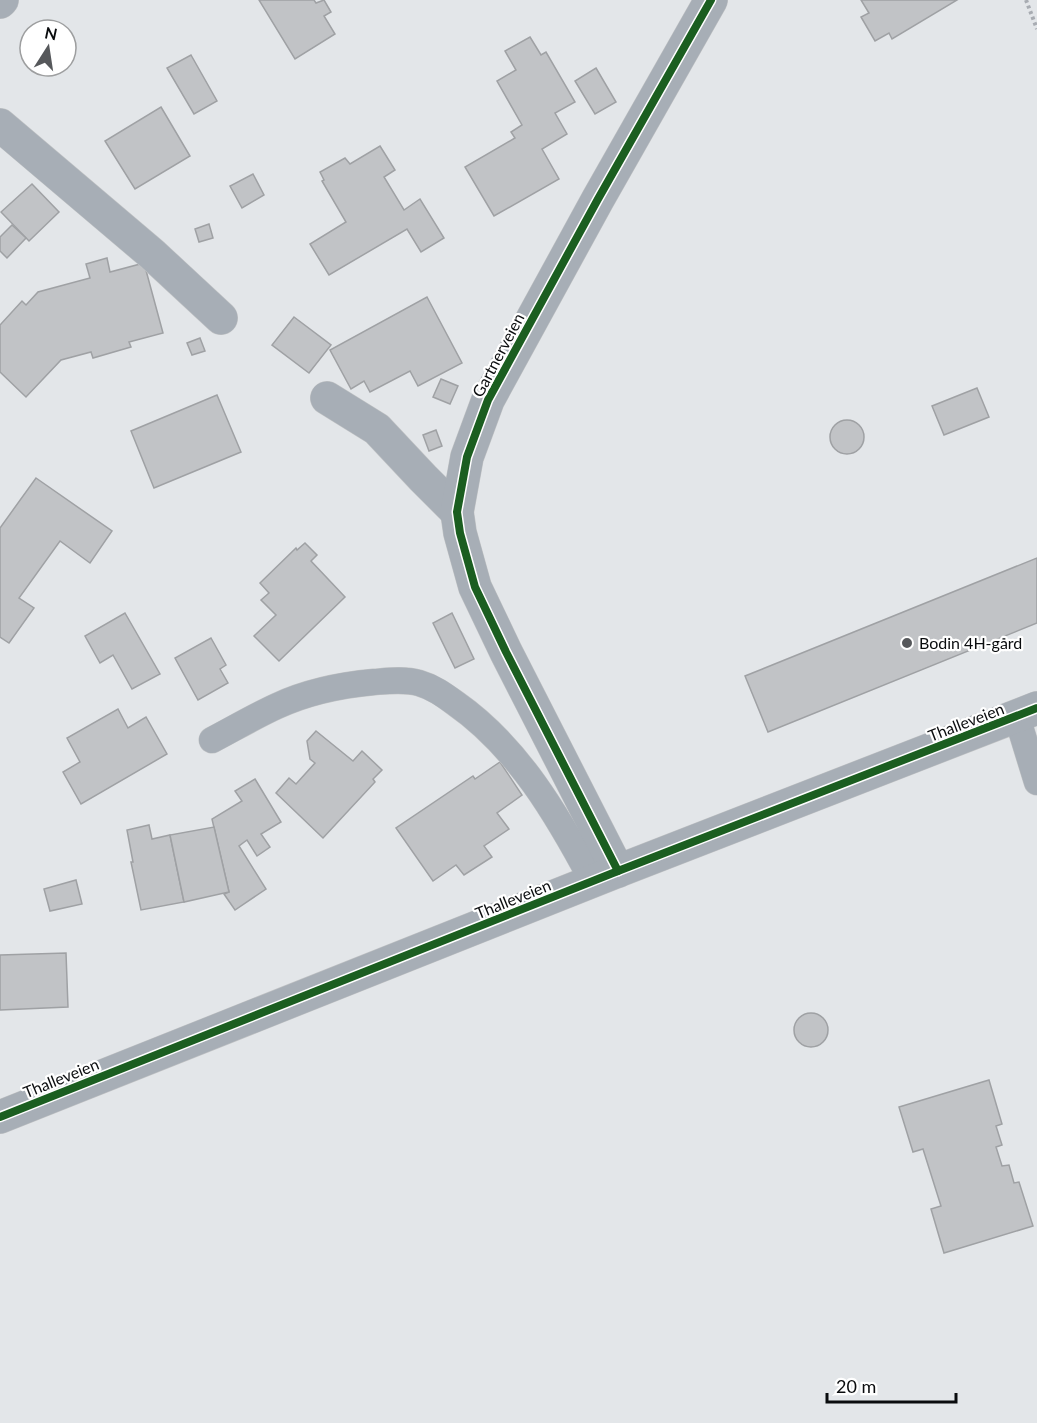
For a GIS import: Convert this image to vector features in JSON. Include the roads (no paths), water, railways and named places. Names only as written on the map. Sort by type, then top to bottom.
[{"type":"street","name":"Gartnerveien","points":[[606,877],[475,586],[460,533],[457,512],[468,457],[488,400],[711,0]]},
{"type":"street","points":[[0,125],[152,254],[221,318]]},
{"type":"street","points":[[327,398],[376,429],[457,512]]},
{"type":"street","name":"Thalleveien","points":[[0,1117],[1027,712]]},
{"type":"lane","points":[[212,740],[277,706],[316,692],[353,684],[418,682],[434,689],[469,712],[504,747],[606,877]]},
{"type":"lane","points":[[1027,712],[1037,782]]},
{"type":"place","name":"Bodin 4H-gård","points":[[907,643]]}]
